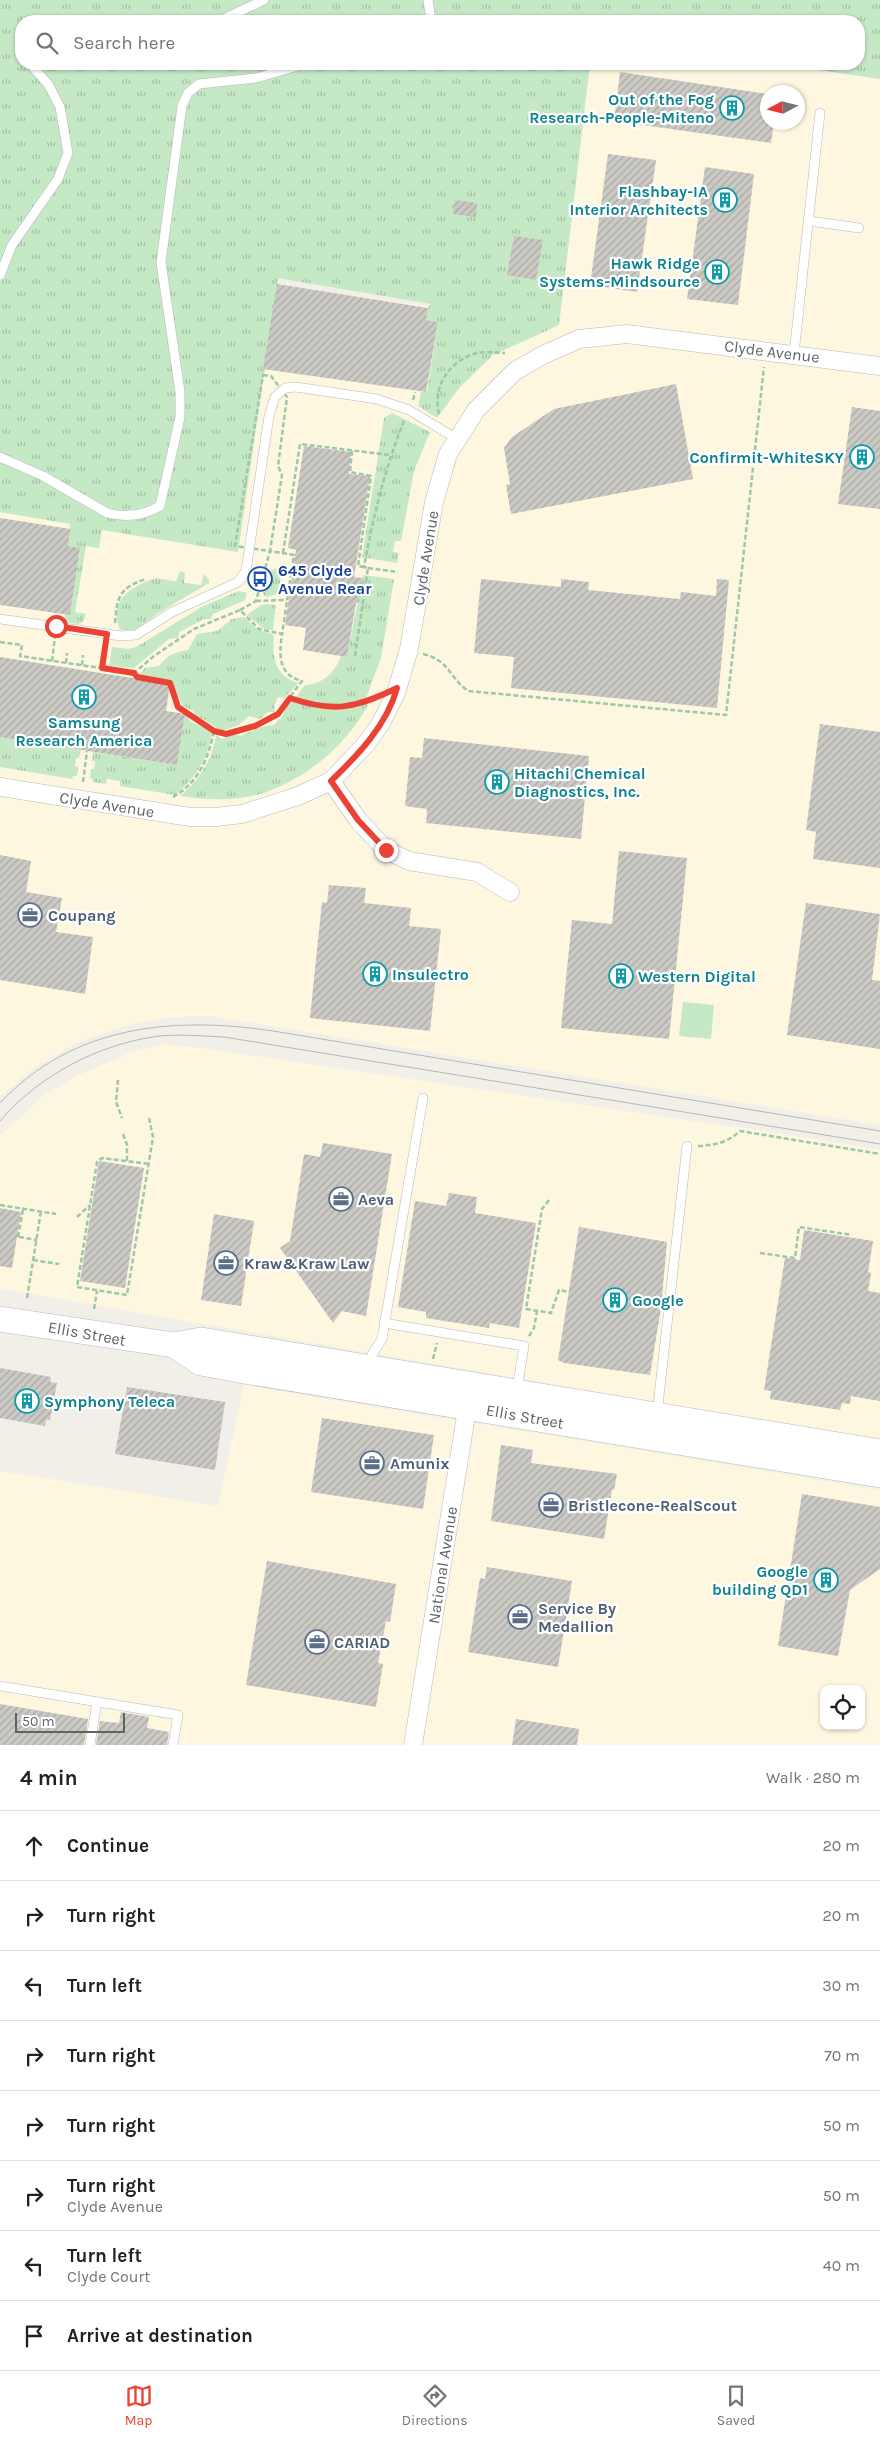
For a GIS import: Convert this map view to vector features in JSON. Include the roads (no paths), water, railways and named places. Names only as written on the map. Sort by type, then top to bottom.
[{"type":"main road","name":"Ellis Street","points":[[0,1319],[174,1346],[201,1363],[367,1379],[655,1426],[681,1434],[880,1474]]},
{"type":"main road","name":"Ellis Street","points":[[681,1434],[880,1452]]},
{"type":"street","name":"Clyde Avenue","points":[[0,787],[190,817],[216,817],[271,806],[331,781],[367,742],[381,723],[397,688],[409,651],[434,502],[448,454],[476,410],[515,371],[543,355],[579,339],[603,335],[650,336],[880,366]]},
{"type":"street","points":[[331,781],[358,820],[386,850],[409,861],[477,872],[510,892]]},
{"type":"street","name":"National Avenue","points":[[413,1745],[469,1396]]},
{"type":"lane","points":[[233,15],[264,0]]},
{"type":"lane","points":[[428,0],[430,15]]},
{"type":"lane","points":[[0,275],[12,244],[58,179],[65,166],[68,153],[60,108],[48,84],[35,70]]},
{"type":"lane","points":[[0,457],[43,476],[107,513],[119,516],[142,515],[160,506],[180,418],[180,392],[161,262],[182,106],[188,93],[199,84],[256,78],[284,70]]},
{"type":"lane","points":[[794,354],[820,113]]},
{"type":"lane","points":[[809,221],[859,228]]},
{"type":"lane","points":[[0,619],[121,636],[136,635],[172,612],[243,578],[246,571],[269,416],[275,397],[285,388],[296,387],[377,399],[409,410],[457,439]]},
{"type":"lane","points":[[367,1379],[372,1355],[382,1339],[423,1098]]},
{"type":"lane","points":[[655,1426],[687,1146]]},
{"type":"lane","points":[[384,1323],[524,1346],[514,1403]]},
{"type":"lane","points":[[0,1686],[178,1715],[173,1745]]},
{"type":"lane","points":[[90,1745],[97,1702]]},
{"type":"tram line","points":[[0,1103],[29,1077],[59,1057],[92,1042],[126,1032],[198,1025],[273,1031],[880,1131]]},
{"type":"tram line","points":[[0,1121],[33,1089],[72,1064],[93,1054],[137,1040],[159,1036],[192,1035],[224,1037],[880,1144]]},
{"type":"place","name":"Out of the Fog Research-People-Miteno","points":[[732,108]]},
{"type":"place","name":"Flashbay-IA Interior Architects","points":[[725,200]]},
{"type":"place","name":"Hawk Ridge Systems-Mindsource","points":[[717,272]]},
{"type":"place","name":"Confirmit-WhiteSKY","points":[[862,457]]},
{"type":"place","name":"645 Clyde Avenue Rear","points":[[260,579]]},
{"type":"place","name":"Samsung Research America","points":[[84,697]]},
{"type":"place","name":"Hitachi Chemical Diagnostics, Inc.","points":[[497,782]]},
{"type":"place","name":"Coupang","points":[[30,915]]},
{"type":"place","name":"Insulectro","points":[[375,974]]},
{"type":"place","name":"Western Digital","points":[[621,976]]},
{"type":"place","name":"Aeva","points":[[341,1199]]},
{"type":"place","name":"Kraw&Kraw Law","points":[[226,1263]]},
{"type":"place","name":"Google","points":[[615,1300]]},
{"type":"place","name":"Symphony Teleca","points":[[27,1401]]},
{"type":"place","name":"Amunix","points":[[372,1463]]},
{"type":"place","name":"Bristlecone-RealScout","points":[[551,1505]]},
{"type":"place","name":"Google building QD1","points":[[826,1580]]},
{"type":"place","name":"Service By Medallion","points":[[520,1617]]},
{"type":"place","name":"CARIAD","points":[[317,1642]]}]
